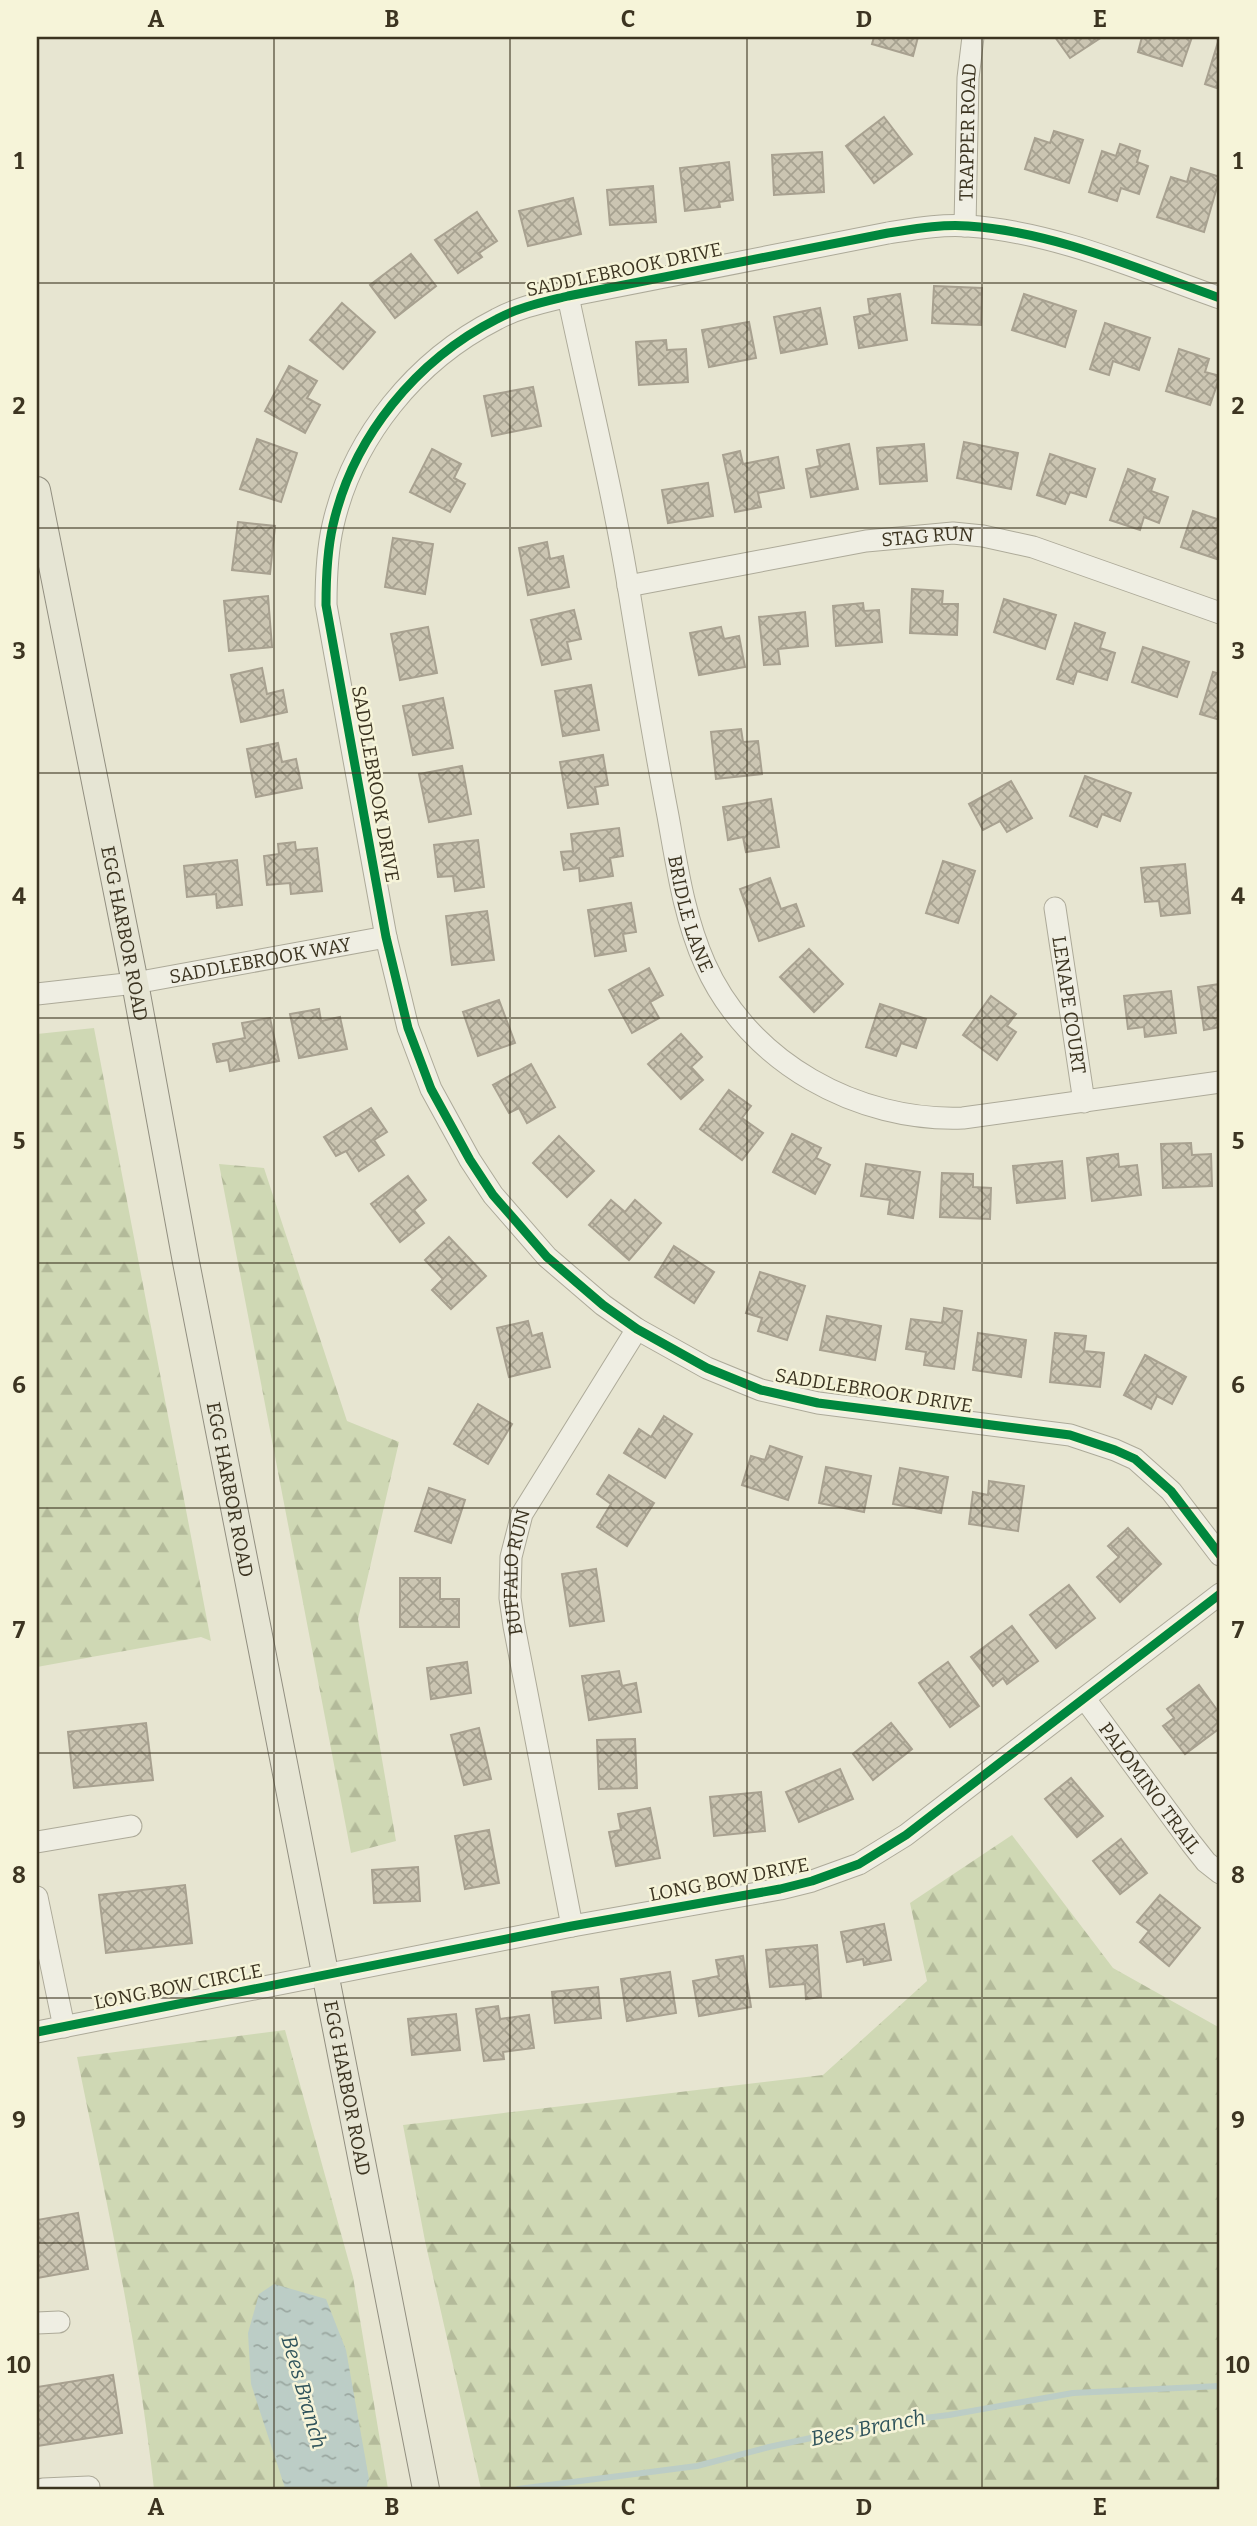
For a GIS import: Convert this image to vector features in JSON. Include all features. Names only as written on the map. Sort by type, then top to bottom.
[{"type":"main road","name":"EGG HARBOR ROAD","points":[[37,490],[426,2489]]},
{"type":"street","name":"TRAPPER ROAD","points":[[965,226],[968,78],[973,37]]},
{"type":"street","name":"SADDLEBROOK DRIVE","points":[[1220,298],[1042,237],[965,226],[888,233],[529,306],[499,318],[452,346],[404,389],[352,467],[333,525],[326,577],[326,605],[386,937],[401,1006],[419,1062],[431,1090],[493,1195],[547,1257],[603,1305],[637,1329],[707,1368],[761,1390],[789,1398],[1070,1435],[1104,1445],[1135,1459],[1155,1474],[1220,1555]]},
{"type":"street","name":"BRIDLE LANE","points":[[568,296],[628,586],[682,896],[706,966],[737,1016],[757,1038],[804,1076],[859,1103],[920,1118],[962,1118],[1220,1082]]},
{"type":"street","name":"STAG RUN","points":[[628,586],[866,541],[927,533],[953,533],[983,536],[1033,547],[1220,613]]},
{"type":"street","name":"LENAPE COURT","points":[[1055,908],[1084,1102]]},
{"type":"street","name":"SADDLEBROOK WAY","points":[[37,994],[135,983],[386,937]]},
{"type":"street","name":"BUFFALO RUN","points":[[572,1926],[514,1626],[510,1598],[511,1558],[527,1506],[637,1329]]},
{"type":"street","name":"LONG BOW DRIVE","points":[[326,1975],[572,1926],[780,1889],[859,1864],[906,1835],[1220,1594]]},
{"type":"street","name":"PALOMINO TRAIL","points":[[1085,1699],[1206,1863],[1220,1873]]},
{"type":"street","points":[[37,1842],[131,1826]]},
{"type":"street","points":[[37,1897],[64,2027]]},
{"type":"street","name":"LONG BOW CIRCLE","points":[[37,2032],[326,1975]]},
{"type":"street","points":[[37,2323],[59,2322]]},
{"type":"street","points":[[43,2489],[89,2487]]},
{"type":"green space","points":[[94,1028],[211,1641],[201,1637],[37,1667],[37,1034]]},
{"type":"green space","points":[[219,1164],[264,1168],[347,1421],[399,1442],[358,1619],[396,1841],[351,1853]]},
{"type":"green space","points":[[1012,1835],[1113,1968],[1220,2028],[1220,2489],[481,2489],[425,2241],[403,2125],[823,2075],[927,1981],[910,1903]]},
{"type":"green space","points":[[285,2030],[353,2277],[388,2489],[154,2489],[130,2326],[77,2057]]},
{"type":"water","points":[[274,2284],[326,2299],[346,2350],[369,2479],[366,2489],[285,2488],[251,2384],[248,2333],[259,2294]]},
{"type":"building","points":[[874,37],[918,37],[913,56],[872,44]]},
{"type":"building","points":[[1055,37],[1102,37],[1070,58]]},
{"type":"building","points":[[1142,37],[1192,37],[1182,66],[1138,52]]},
{"type":"building","points":[[1220,42],[1220,89],[1205,84]]},
{"type":"building","points":[[884,117],[912,154],[874,183],[846,146]]},
{"type":"building","points":[[1054,131],[1083,140],[1069,183],[1025,169],[1035,138],[1050,143]]},
{"type":"building","points":[[1120,144],[1140,151],[1137,162],[1148,166],[1139,194],[1121,188],[1117,201],[1089,192],[1102,151],[1116,156]]},
{"type":"building","points":[[822,152],[824,192],[774,195],[772,155]]},
{"type":"building","points":[[729,162],[733,200],[719,202],[720,207],[685,211],[680,168]]},
{"type":"building","points":[[1191,168],[1220,177],[1204,232],[1157,217],[1171,177],[1187,182]]},
{"type":"building","points":[[653,186],[656,222],[610,225],[607,190]]},
{"type":"building","points":[[573,198],[581,234],[528,246],[519,211]]},
{"type":"building","points":[[477,212],[497,241],[479,253],[482,257],[458,273],[435,240]]},
{"type":"building","points":[[411,254],[436,286],[395,318],[370,285]]},
{"type":"building","points":[[934,286],[982,288],[981,325],[932,323]]},
{"type":"building","points":[[900,294],[907,340],[859,348],[854,317],[870,314],[868,299]]},
{"type":"building","points":[[1024,294],[1076,311],[1065,347],[1012,330]]},
{"type":"building","points":[[342,303],[375,332],[343,369],[310,340]]},
{"type":"building","points":[[820,308],[827,344],[781,353],[774,317]]},
{"type":"building","points":[[749,322],[756,358],[709,367],[702,330]]},
{"type":"building","points":[[1105,323],[1150,338],[1139,370],[1113,361],[1109,375],[1090,369]]},
{"type":"building","points":[[666,340],[667,350],[686,349],[688,382],[639,385],[636,342]]},
{"type":"building","points":[[1179,349],[1209,359],[1205,372],[1220,376],[1210,405],[1166,391]]},
{"type":"building","points":[[289,366],[317,381],[307,398],[320,405],[305,433],[265,411]]},
{"type":"building","points":[[533,387],[541,426],[492,436],[484,396]]},
{"type":"building","points":[[257,439],[297,453],[281,502],[240,489]]},
{"type":"building","points":[[964,442],[1018,453],[1011,489],[957,478]]},
{"type":"building","points":[[849,444],[858,489],[811,497],[806,469],[820,466],[817,450]]},
{"type":"building","points":[[924,444],[927,481],[880,484],[877,448]]},
{"type":"building","points":[[432,449],[461,464],[454,478],[465,484],[450,512],[410,492]]},
{"type":"building","points":[[740,451],[743,464],[778,457],[784,488],[758,493],[761,507],[735,512],[723,455]]},
{"type":"building","points":[[1050,454],[1095,469],[1086,497],[1070,492],[1065,504],[1037,495]]},
{"type":"building","points":[[1128,469],[1155,479],[1151,491],[1168,497],[1159,523],[1144,517],[1140,530],[1110,520]]},
{"type":"building","points":[[708,483],[713,516],[668,523],[662,490]]},
{"type":"building","points":[[1193,511],[1220,520],[1220,560],[1181,547]]},
{"type":"building","points":[[238,522],[275,526],[270,574],[232,570]]},
{"type":"building","points":[[393,538],[433,544],[425,594],[385,587]]},
{"type":"building","points":[[547,542],[550,559],[563,556],[569,587],[528,595],[519,548]]},
{"type":"building","points":[[912,589],[943,591],[942,604],[958,604],[957,635],[910,633]]},
{"type":"building","points":[[268,596],[272,647],[229,651],[224,601]]},
{"type":"building","points":[[1004,599],[1056,615],[1045,649],[994,632]]},
{"type":"building","points":[[863,603],[864,611],[879,610],[882,642],[836,646],[833,606]]},
{"type":"building","points":[[574,610],[581,639],[567,642],[571,659],[542,665],[531,620]]},
{"type":"building","points":[[805,612],[808,646],[778,649],[780,664],[764,665],[759,617]]},
{"type":"building","points":[[1075,623],[1105,633],[1100,648],[1115,653],[1107,680],[1077,671],[1073,684],[1057,679]]},
{"type":"building","points":[[428,627],[437,673],[400,680],[391,634]]},
{"type":"building","points":[[721,627],[724,639],[739,636],[745,667],[699,675],[690,633]]},
{"type":"building","points":[[1143,647],[1189,662],[1177,697],[1132,682]]},
{"type":"building","points":[[262,668],[267,694],[283,690],[287,712],[241,722],[231,675]]},
{"type":"building","points":[[1213,672],[1220,674],[1220,720],[1200,714]]},
{"type":"building","points":[[591,685],[599,730],[563,736],[555,691]]},
{"type":"building","points":[[443,698],[453,748],[413,755],[403,706]]},
{"type":"building","points":[[741,729],[743,742],[758,741],[762,774],[716,779],[711,732]]},
{"type":"building","points":[[278,743],[282,762],[296,759],[302,788],[256,797],[247,749]]},
{"type":"building","points":[[603,755],[608,785],[595,787],[598,804],[568,808],[560,762]]},
{"type":"building","points":[[462,766],[471,814],[429,822],[419,774]]},
{"type":"building","points":[[1085,776],[1131,793],[1120,821],[1102,814],[1097,827],[1070,816]]},
{"type":"building","points":[[1011,781],[1032,818],[1007,832],[1000,821],[983,830],[969,804]]},
{"type":"building","points":[[771,799],[779,847],[746,852],[743,837],[728,840],[723,807]]},
{"type":"building","points":[[619,828],[623,856],[610,858],[613,876],[580,881],[579,868],[564,870],[561,852],[573,851],[571,834]]},
{"type":"building","points":[[478,840],[484,887],[455,891],[453,876],[438,877],[434,845]]},
{"type":"building","points":[[295,842],[296,850],[317,848],[322,891],[291,894],[290,883],[267,885],[264,856],[279,854],[278,844]]},
{"type":"building","points":[[237,860],[242,905],[217,908],[216,894],[187,897],[184,866]]},
{"type":"building","points":[[943,861],[975,871],[958,923],[926,913]]},
{"type":"building","points":[[1185,864],[1190,913],[1161,916],[1159,901],[1145,902],[1141,868]]},
{"type":"building","points":[[770,878],[781,909],[796,904],[804,926],[759,941],[740,889]]},
{"type":"building","points":[[631,903],[636,932],[623,934],[626,951],[595,956],[588,910]]},
{"type":"building","points":[[487,911],[494,960],[452,965],[446,916]]},
{"type":"building","points":[[809,949],[843,984],[814,1012],[780,977]]},
{"type":"building","points":[[649,968],[663,995],[650,1002],[659,1018],[632,1033],[609,990]]},
{"type":"building","points":[[1220,984],[1220,1027],[1204,1030],[1198,987]]},
{"type":"building","points":[[1171,991],[1176,1033],[1145,1037],[1144,1027],[1128,1029],[1124,996]]},
{"type":"building","points":[[991,996],[1016,1014],[1007,1026],[1016,1032],[997,1060],[963,1035]]},
{"type":"building","points":[[499,1000],[515,1043],[478,1056],[463,1012]]},
{"type":"building","points":[[880,1004],[926,1019],[916,1048],[901,1043],[896,1056],[866,1047]]},
{"type":"building","points":[[319,1009],[321,1021],[340,1017],[347,1049],[299,1058],[290,1014]]},
{"type":"building","points":[[270,1018],[279,1061],[230,1071],[228,1060],[217,1062],[213,1044],[245,1038],[242,1023]]},
{"type":"building","points":[[681,1034],[702,1057],[691,1067],[703,1080],[681,1099],[648,1064]]},
{"type":"building","points":[[531,1064],[555,1107],[527,1123],[519,1108],[509,1113],[493,1085]]},
{"type":"building","points":[[729,1090],[751,1106],[742,1118],[763,1133],[742,1160],[700,1129]]},
{"type":"building","points":[[371,1108],[387,1132],[374,1140],[384,1155],[359,1171],[346,1151],[336,1156],[324,1137]]},
{"type":"building","points":[[792,1134],[821,1148],[816,1158],[830,1165],[815,1194],[773,1172]]},
{"type":"building","points":[[559,1136],[594,1171],[567,1197],[533,1163]]},
{"type":"building","points":[[1191,1143],[1192,1155],[1211,1154],[1212,1186],[1163,1188],[1161,1144]]},
{"type":"building","points":[[1118,1154],[1119,1167],[1137,1165],[1141,1195],[1092,1201],[1087,1158]]},
{"type":"building","points":[[1062,1161],[1065,1198],[1017,1203],[1013,1166]]},
{"type":"building","points":[[866,1164],[920,1172],[913,1218],[888,1214],[890,1200],[861,1196]]},
{"type":"building","points":[[942,1173],[973,1174],[973,1187],[991,1188],[990,1219],[940,1217]]},
{"type":"building","points":[[408,1176],[426,1200],[414,1210],[424,1223],[400,1242],[371,1204]]},
{"type":"building","points":[[611,1200],[625,1212],[635,1200],[661,1223],[629,1260],[589,1225]]},
{"type":"building","points":[[449,1237],[486,1276],[451,1309],[432,1290],[443,1279],[425,1260]]},
{"type":"building","points":[[674,1246],[714,1272],[694,1303],[655,1277]]},
{"type":"building","points":[[760,1272],[805,1286],[787,1340],[758,1331],[762,1318],[746,1313]]},
{"type":"building","points":[[944,1308],[962,1311],[954,1369],[924,1365],[926,1352],[906,1349],[911,1319],[942,1323]]},
{"type":"building","points":[[827,1316],[881,1326],[875,1360],[820,1350]]},
{"type":"building","points":[[528,1321],[532,1336],[542,1333],[550,1367],[509,1377],[497,1328]]},
{"type":"building","points":[[978,1333],[1026,1340],[1021,1377],[973,1370]]},
{"type":"building","points":[[1055,1333],[1086,1336],[1084,1351],[1104,1353],[1100,1387],[1050,1382]]},
{"type":"building","points":[[1145,1355],[1186,1377],[1172,1404],[1157,1396],[1151,1409],[1124,1395]]},
{"type":"building","points":[[478,1404],[512,1424],[488,1464],[454,1444]]},
{"type":"building","points":[[664,1416],[692,1434],[665,1478],[624,1453],[639,1429],[651,1437]]},
{"type":"building","points":[[770,1446],[802,1457],[788,1500],[742,1485],[751,1456],[765,1460]]},
{"type":"building","points":[[826,1467],[871,1476],[864,1512],[819,1503]]},
{"type":"building","points":[[900,1468],[948,1477],[941,1513],[893,1504]]},
{"type":"building","points":[[609,1475],[654,1503],[627,1546],[597,1527],[611,1504],[597,1494]]},
{"type":"building","points":[[989,1481],[1024,1486],[1018,1531],[969,1524],[973,1492],[988,1495]]},
{"type":"building","points":[[429,1488],[465,1500],[451,1543],[415,1531]]},
{"type":"building","points":[[1128,1528],[1161,1564],[1120,1602],[1097,1577],[1119,1557],[1108,1546]]},
{"type":"building","points":[[596,1569],[604,1621],[570,1626],[562,1574]]},
{"type":"building","points":[[400,1578],[440,1578],[440,1599],[459,1599],[459,1627],[400,1627]]},
{"type":"building","points":[[1069,1585],[1095,1618],[1056,1648],[1030,1615]]},
{"type":"building","points":[[1012,1626],[1038,1661],[1007,1684],[1003,1678],[993,1686],[971,1657]]},
{"type":"building","points":[[467,1662],[471,1693],[431,1699],[427,1668]]},
{"type":"building","points":[[948,1662],[979,1706],[950,1727],[919,1683]]},
{"type":"building","points":[[619,1671],[622,1686],[636,1683],[641,1712],[589,1720],[582,1676]]},
{"type":"building","points":[[1199,1685],[1220,1714],[1220,1728],[1185,1754],[1163,1726],[1174,1718],[1167,1709]]},
{"type":"building","points":[[146,1723],[153,1780],[74,1788],[68,1732]]},
{"type":"building","points":[[891,1723],[912,1749],[873,1780],[853,1754]]},
{"type":"building","points":[[479,1728],[491,1779],[464,1785],[451,1735]]},
{"type":"building","points":[[635,1739],[637,1788],[599,1789],[597,1740]]},
{"type":"building","points":[[840,1769],[853,1799],[799,1822],[786,1792]]},
{"type":"building","points":[[1071,1778],[1103,1816],[1077,1837],[1045,1799]]},
{"type":"building","points":[[761,1792],[765,1831],[714,1836],[710,1797]]},
{"type":"building","points":[[650,1808],[660,1858],[616,1866],[609,1832],[621,1830],[618,1814]]},
{"type":"building","points":[[489,1830],[499,1883],[465,1889],[455,1836]]},
{"type":"building","points":[[1121,1839],[1147,1873],[1120,1894],[1093,1861]]},
{"type":"building","points":[[418,1867],[420,1901],[374,1903],[372,1870]]},
{"type":"building","points":[[185,1885],[192,1943],[106,1953],[99,1895]]},
{"type":"building","points":[[1160,1895],[1200,1928],[1169,1966],[1140,1942],[1149,1931],[1137,1922]]},
{"type":"building","points":[[884,1924],[891,1960],[864,1965],[863,1959],[847,1962],[841,1932]]},
{"type":"building","points":[[817,1945],[821,1997],[806,1999],[805,1984],[770,1987],[766,1950]]},
{"type":"building","points":[[743,1956],[751,2007],[699,2016],[693,1981],[719,1976],[716,1960]]},
{"type":"building","points":[[670,1972],[676,2013],[627,2021],[621,1979]]},
{"type":"building","points":[[598,1987],[601,2018],[555,2023],[552,1992]]},
{"type":"building","points":[[498,2006],[500,2019],[529,2015],[534,2048],[503,2052],[504,2059],[484,2061],[476,2009]]},
{"type":"building","points":[[456,2014],[460,2050],[412,2055],[408,2019]]},
{"type":"building","points":[[78,2213],[88,2269],[37,2278],[37,2220]]},
{"type":"building","points":[[113,2375],[122,2433],[37,2446],[37,2387]]},
{"type":"waterway","name":"Bees Branch","points":[[518,2489],[697,2466],[876,2424],[949,2415],[1073,2393],[1220,2386]]},
{"type":"cycle path","points":[[1220,298],[1064,244],[1000,230],[948,226],[888,233],[568,296],[523,308],[497,319],[440,356],[392,404],[372,432],[342,493],[333,525],[327,565],[326,605],[386,937],[408,1028],[431,1089],[470,1160],[493,1195],[547,1257],[603,1305],[637,1329],[707,1368],[761,1390],[818,1403],[1070,1435],[1115,1450],[1135,1459],[1171,1491],[1220,1555]]},
{"type":"cycle path","points":[[37,2032],[572,1926],[780,1889],[859,1864],[906,1835],[1220,1594]]}]
